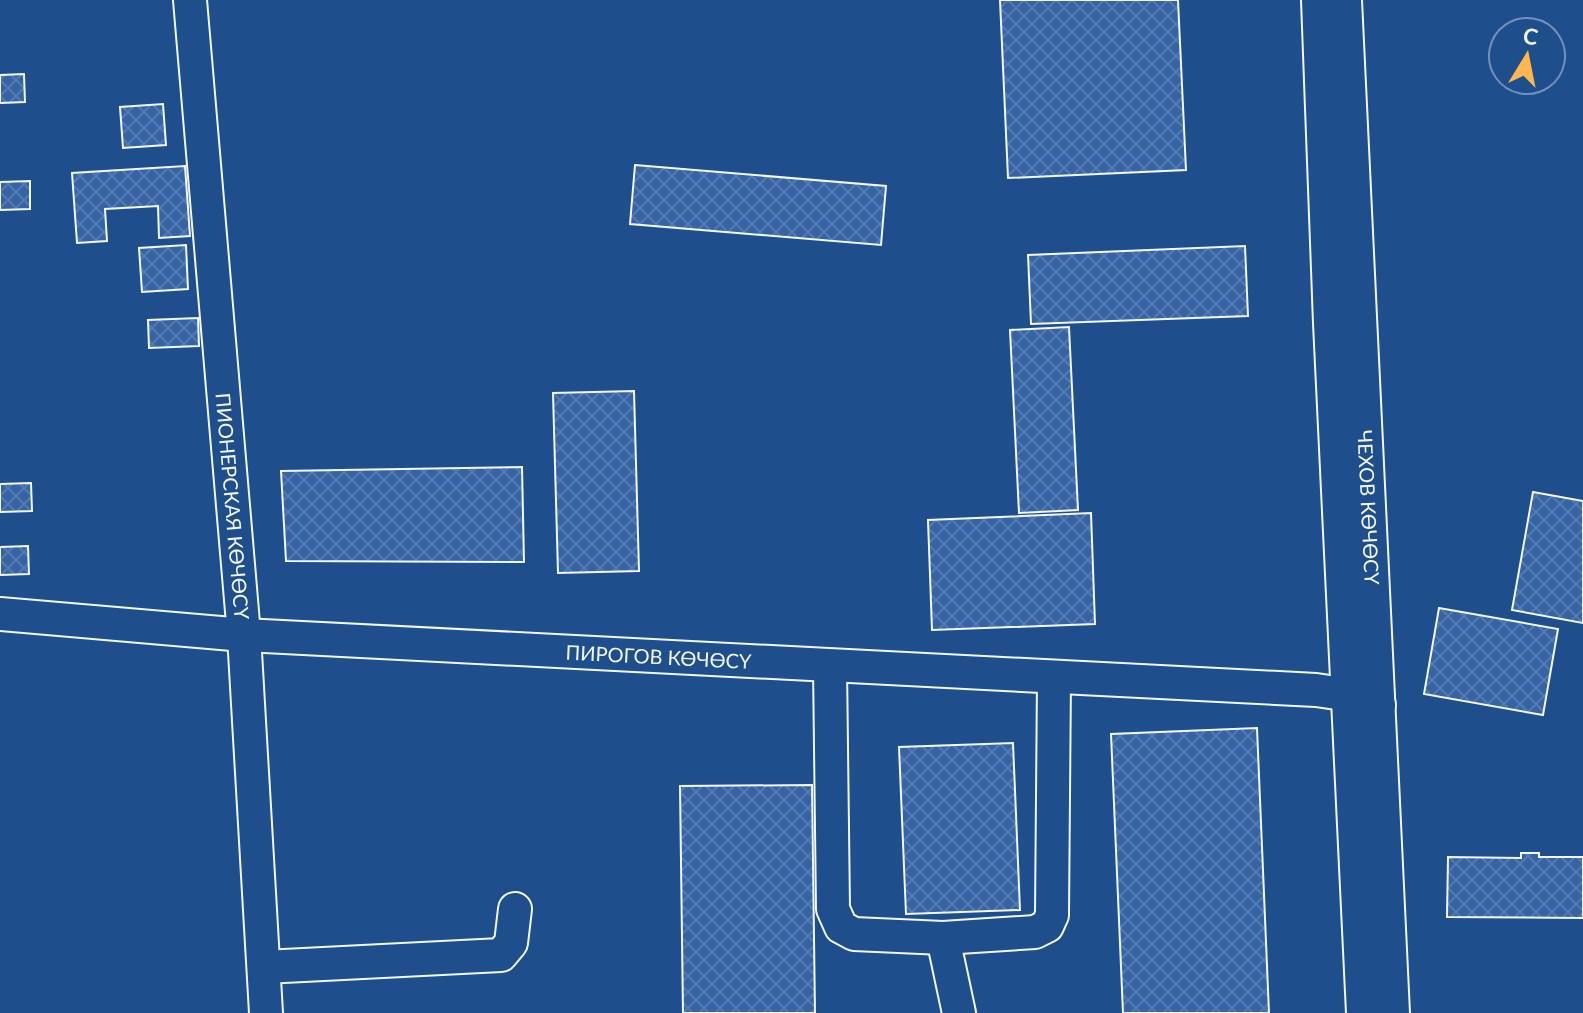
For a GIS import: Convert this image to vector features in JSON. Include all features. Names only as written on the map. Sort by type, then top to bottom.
[{"type":"street","name":"ПИОНЕРСКАЯ КӨЧӨСҮ","points":[[190,0],[244,635],[266,1013]]},
{"type":"street","name":"ЧЕХОВ КӨЧӨСҮ","points":[[1318,0],[1330,323],[1355,692],[1393,1013]]},
{"type":"street","name":"ЧЕХОВ КӨЧӨСҮ","points":[[1345,0],[1363,1013]]},
{"type":"street","name":"ПИРОГОВ КӨЧӨСҮ","points":[[0,614],[244,635],[1355,692]]},
{"type":"street","points":[[830,666],[833,909],[841,927],[854,934],[943,938],[1035,932],[1047,926],[1052,915],[1054,677]]},
{"type":"street","points":[[264,967],[501,955],[511,943],[515,909]]},
{"type":"street","points":[[943,938],[959,1013]]},
{"type":"building","points":[[1000,0],[1178,0],[1186,170],[1008,178]]},
{"type":"building","points":[[24,74],[25,102],[0,103],[0,75]]},
{"type":"building","points":[[163,104],[166,145],[123,148],[120,107]]},
{"type":"building","points":[[635,165],[886,186],[881,245],[630,224]]},
{"type":"building","points":[[185,166],[190,236],[159,238],[158,206],[105,209],[107,241],[77,243],[72,173]]},
{"type":"building","points":[[30,181],[30,209],[0,210],[0,182]]},
{"type":"building","points":[[186,245],[188,289],[142,292],[139,248]]},
{"type":"building","points":[[1245,246],[1248,316],[1031,324],[1028,255]]},
{"type":"building","points":[[198,318],[199,346],[149,348],[148,320]]},
{"type":"building","points":[[1069,327],[1078,510],[1019,513],[1010,330]]},
{"type":"building","points":[[634,391],[639,571],[558,573],[553,393]]},
{"type":"building","points":[[522,467],[524,562],[286,561],[281,471]]},
{"type":"building","points":[[31,483],[32,511],[0,512],[0,484]]},
{"type":"building","points":[[1533,492],[1583,501],[1583,623],[1512,610]]},
{"type":"building","points":[[1091,513],[1095,624],[932,630],[928,520]]},
{"type":"building","points":[[28,546],[29,574],[0,575],[0,547]]},
{"type":"building","points":[[1439,608],[1558,629],[1543,715],[1424,694]]},
{"type":"building","points":[[1257,728],[1269,1013],[1123,1013],[1111,734]]},
{"type":"building","points":[[1013,743],[1020,910],[906,914],[899,747]]},
{"type":"building","points":[[812,785],[815,1013],[683,1013],[680,786]]},
{"type":"building","points":[[1521,853],[1539,853],[1539,857],[1583,857],[1583,918],[1447,917],[1448,857],[1521,858]]}]
